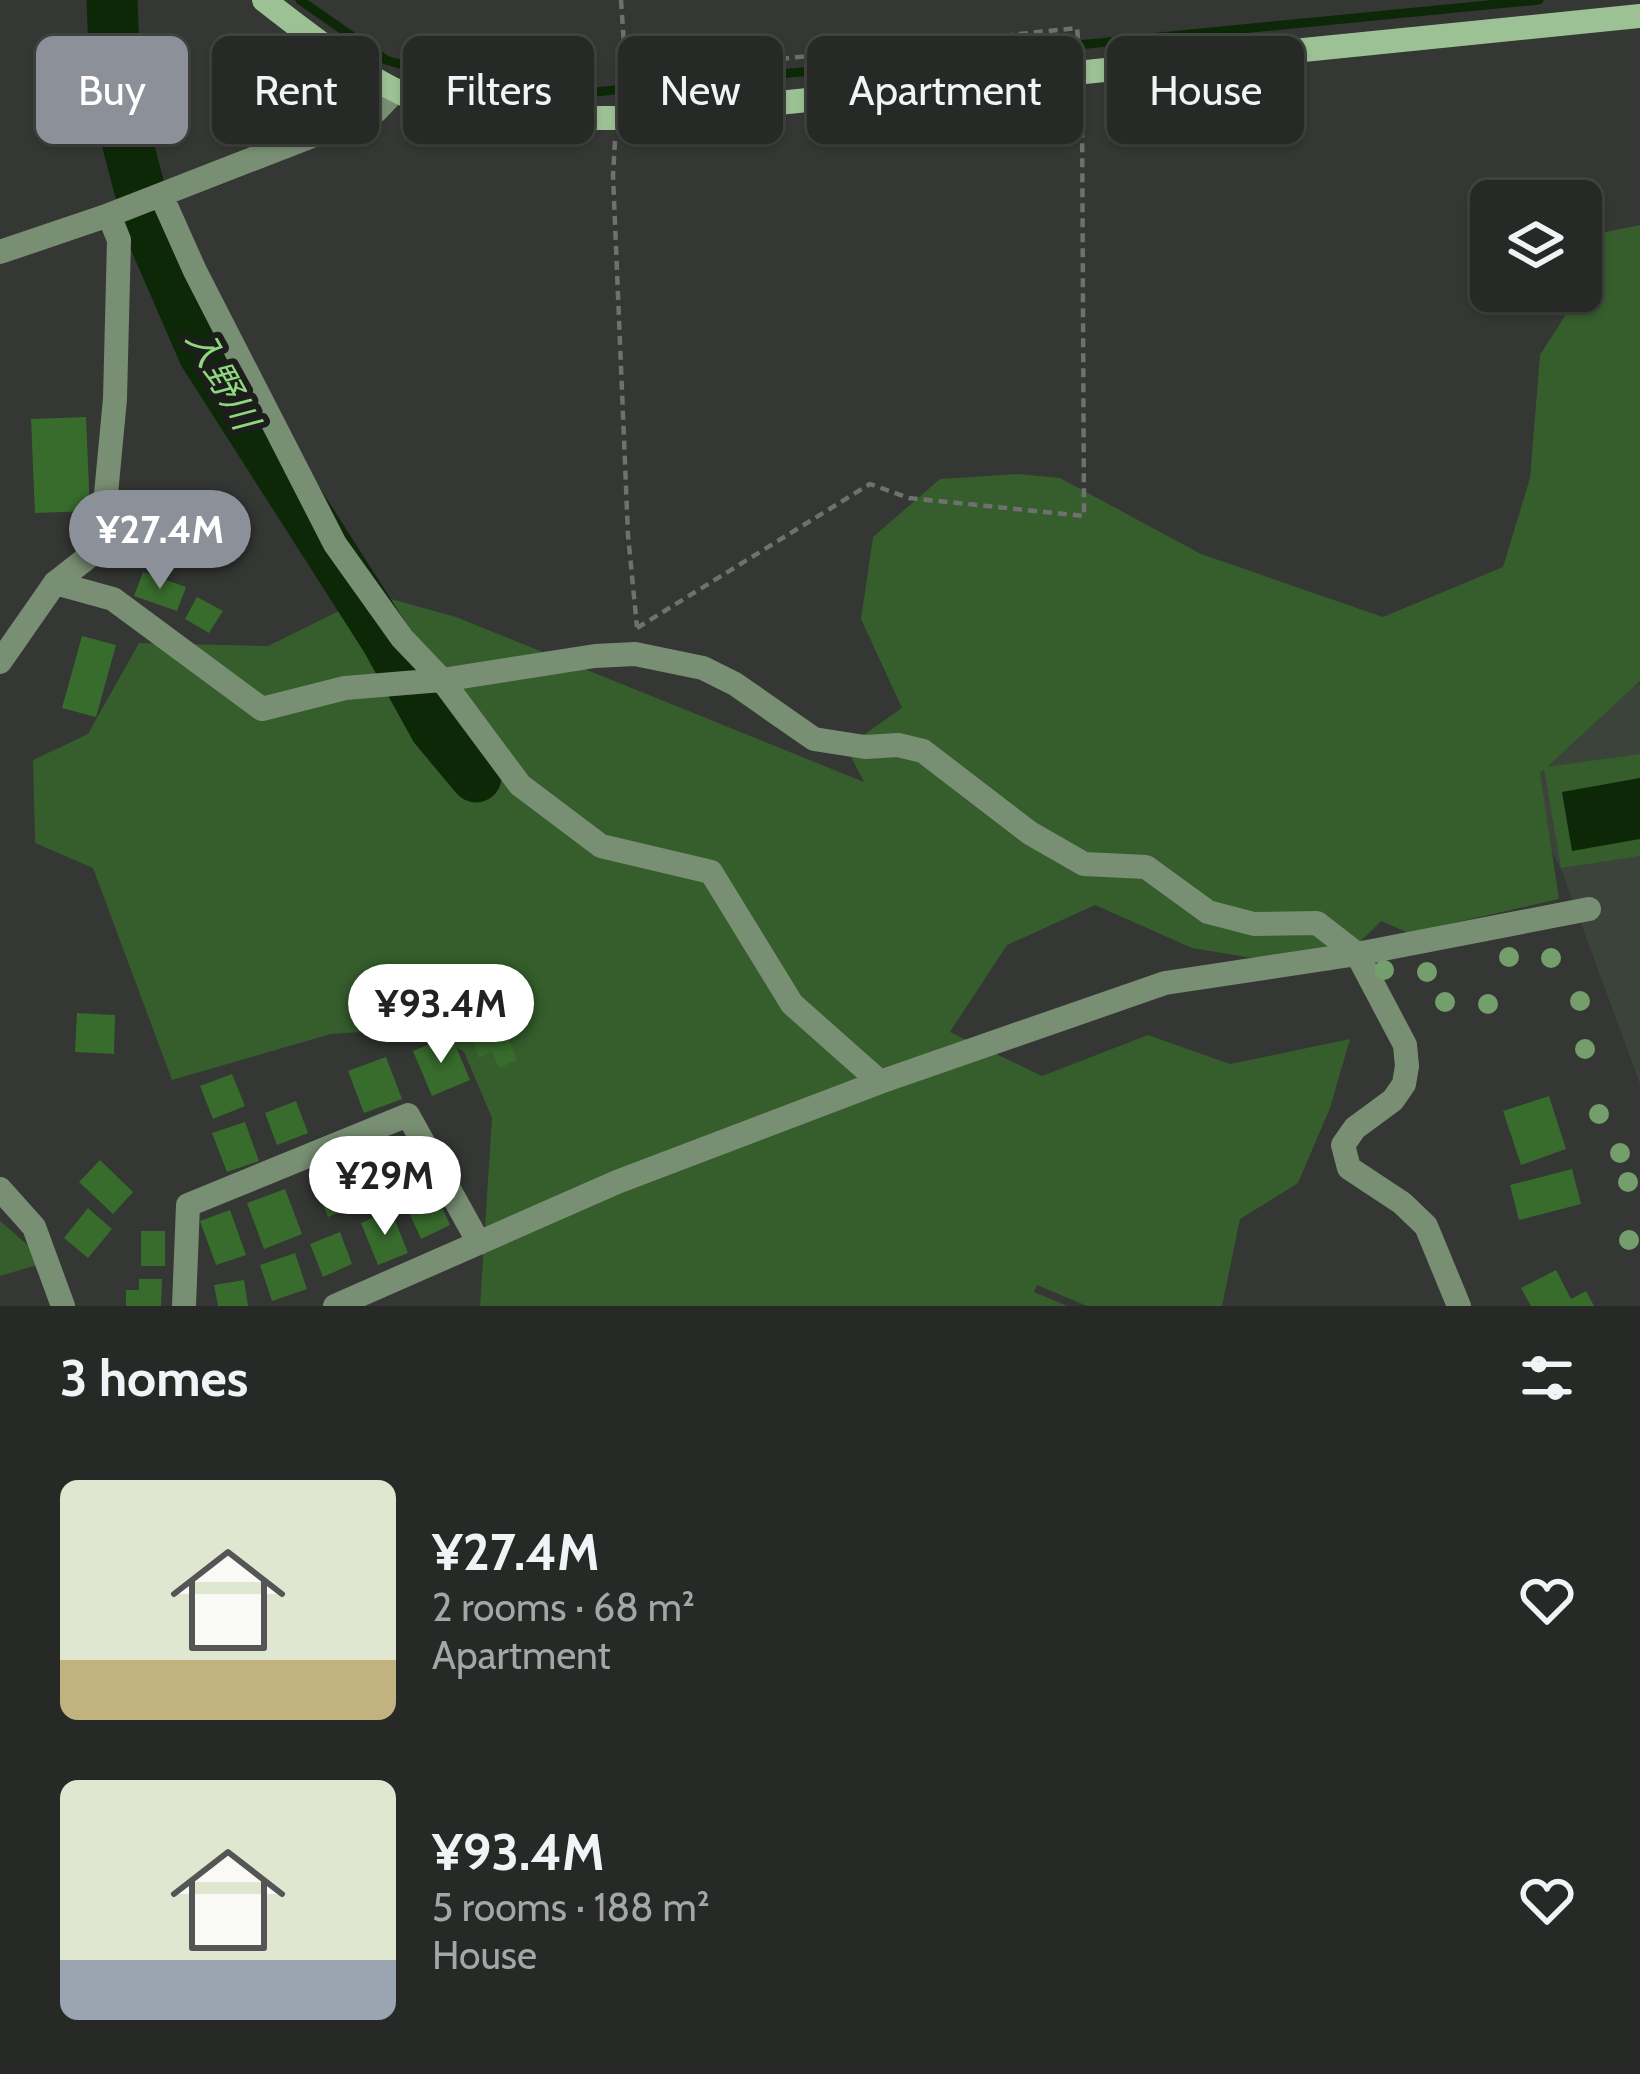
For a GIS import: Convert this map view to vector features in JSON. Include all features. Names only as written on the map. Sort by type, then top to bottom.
[{"type":"street","points":[[264,0],[394,91],[450,111],[531,120],[616,118],[807,98]]},
{"type":"street","points":[[1083,70],[1640,16]]},
{"type":"street","points":[[0,251],[109,215],[376,111],[394,91]]},
{"type":"street","points":[[161,195],[335,544],[402,638],[442,680],[520,785],[601,846],[711,872],[792,1004],[880,1082]]},
{"type":"street","points":[[0,662],[55,583],[101,547],[116,354],[118,240],[109,215]]},
{"type":"street","points":[[55,583],[113,598],[262,710],[345,688],[442,680],[595,656],[635,655],[703,668],[735,684],[814,739],[923,751],[1030,833],[1084,864],[1146,867],[1208,912],[1255,924],[1316,923],[1357,954],[1405,1045],[1404,1084],[1394,1100],[1355,1128],[1343,1145],[1349,1168],[1402,1203],[1426,1226],[1459,1306]]},
{"type":"street","points":[[335,1306],[617,1182],[880,1082],[1165,982],[1357,954],[1589,909]]},
{"type":"street","points":[[184,1306],[188,1204],[408,1115],[478,1244]]},
{"type":"street","points":[[0,1189],[34,1227],[63,1306]]},
{"type":"path","points":[[621,0],[624,45],[642,63],[674,70],[1077,28]]},
{"type":"path","points":[[616,118],[613,175],[628,535],[637,628],[870,484],[909,498],[1084,516],[1082,144]]},
{"type":"shaded area","points":[[1640,225],[1640,681],[1547,767],[1640,754],[1640,856],[1561,868],[1544,769],[1540,773],[1559,899],[1409,933],[1381,921],[1331,971],[1192,948],[1095,905],[1007,945],[950,1032],[1042,1076],[1148,1035],[1230,1064],[1350,1039],[1330,1108],[1298,1183],[1240,1219],[1222,1306],[1087,1306],[1037,1285],[1034,1292],[1067,1306],[480,1306],[492,1118],[464,1052],[423,1028],[331,1034],[172,1080],[93,868],[35,843],[33,760],[88,734],[139,643],[268,646],[345,608],[384,597],[456,617],[864,782],[846,747],[902,708],[861,619],[873,537],[940,479],[1018,474],[1060,478],[1201,554],[1383,617],[1503,567],[1530,478],[1540,355],[1568,312],[1602,312],[1602,233]]},
{"type":"shaded area","points":[[1640,684],[1640,1084],[1561,869],[1547,843],[1536,732]]},
{"type":"shaded area","points":[[1640,778],[1640,839],[1572,851],[1562,792]]},
{"type":"shaded area","points":[[0,1221],[47,1262],[0,1276]]},
{"type":"building","points":[[86,417],[90,511],[35,513],[31,419]]},
{"type":"building","points":[[143,572],[186,587],[177,611],[134,596]]},
{"type":"building","points":[[197,597],[223,611],[209,633],[185,619]]},
{"type":"building","points":[[82,636],[116,645],[96,717],[62,708]]},
{"type":"building","points":[[77,1013],[115,1015],[114,1054],[75,1052]]},
{"type":"building","points":[[498,1014],[517,1060],[499,1068],[492,1052],[479,1058],[467,1027]]},
{"type":"building","points":[[451,1035],[470,1080],[432,1096],[413,1051]]},
{"type":"building","points":[[386,1057],[402,1099],[364,1113],[348,1071]]},
{"type":"building","points":[[232,1074],[245,1106],[213,1119],[200,1086]]},
{"type":"building","points":[[1549,1096],[1566,1149],[1521,1165],[1503,1111]]},
{"type":"building","points":[[296,1101],[308,1133],[277,1145],[265,1113]]},
{"type":"building","points":[[245,1122],[259,1161],[227,1172],[212,1133]]},
{"type":"building","points":[[400,1148],[414,1180],[378,1196],[364,1164]]},
{"type":"building","points":[[100,1160],[133,1192],[113,1214],[79,1182]]},
{"type":"building","points":[[346,1164],[363,1202],[328,1217],[312,1179]]},
{"type":"building","points":[[1572,1169],[1581,1204],[1519,1220],[1510,1185]]},
{"type":"building","points":[[285,1189],[302,1234],[264,1249],[247,1203]]},
{"type":"building","points":[[434,1190],[450,1225],[421,1239],[405,1203]]},
{"type":"building","points":[[88,1208],[112,1229],[88,1258],[64,1238]]},
{"type":"building","points":[[230,1210],[246,1255],[216,1265],[200,1221]]},
{"type":"building","points":[[391,1210],[408,1253],[378,1265],[361,1223]]},
{"type":"building","points":[[141,1231],[165,1231],[165,1266],[141,1266]]},
{"type":"building","points":[[340,1232],[352,1264],[323,1277],[310,1244]]},
{"type":"building","points":[[295,1253],[307,1289],[272,1301],[260,1265]]},
{"type":"building","points":[[1556,1270],[1571,1299],[1586,1291],[1594,1306],[1531,1306],[1521,1288]]},
{"type":"building","points":[[139,1279],[162,1279],[161,1306],[126,1306],[126,1290],[139,1290]]},
{"type":"building","points":[[244,1280],[248,1306],[218,1306],[214,1285]]},
{"type":"waterway","name":"入野川","points":[[112,0],[116,100],[151,232],[204,354],[386,639],[435,728],[476,777]]},
{"type":"waterway","points":[[300,0],[386,60],[472,85],[543,97],[1539,0]]}]
